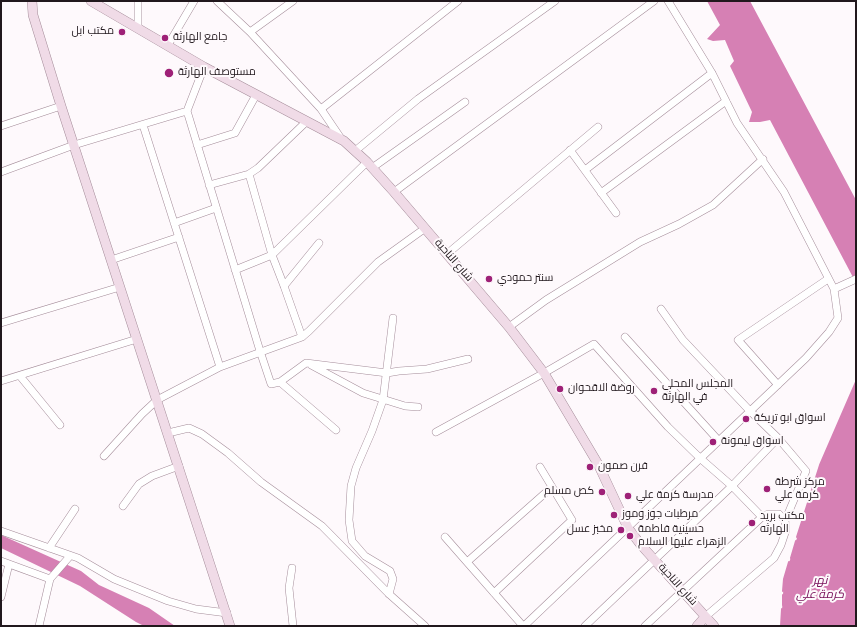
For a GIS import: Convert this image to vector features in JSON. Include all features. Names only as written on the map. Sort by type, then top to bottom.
[{"type":"main road","points":[[32,1],[34,15],[61,106],[230,626]]},
{"type":"main road","name":"شارع الناحية","points":[[92,1],[204,67],[344,141],[369,165],[394,192],[509,327],[544,373],[598,464],[628,528],[655,561],[714,626]]},
{"type":"main road","points":[[696,626],[705,617]]},
{"type":"street","points":[[138,1],[138,28]]},
{"type":"street","points":[[168,45],[194,1]]},
{"type":"street","points":[[217,1],[250,32],[321,109],[344,141]]},
{"type":"street","points":[[250,32],[293,1]]},
{"type":"street","points":[[321,109],[458,1]]},
{"type":"street","points":[[355,151],[418,99],[555,1]]},
{"type":"street","points":[[394,192],[654,1]]},
{"type":"street","points":[[445,537],[524,626],[806,358],[829,332],[838,318],[834,289],[784,192],[737,123],[712,73],[668,1]]},
{"type":"street","points":[[204,67],[187,111],[271,384],[280,382],[306,362],[387,373],[427,369],[468,359]]},
{"type":"street","points":[[584,170],[712,73]]},
{"type":"street","points":[[197,145],[235,133],[256,95]]},
{"type":"street","points":[[601,193],[726,101]]},
{"type":"street","points":[[235,270],[272,255],[369,165],[465,102]]},
{"type":"street","points":[[1,126],[61,106]]},
{"type":"street","points":[[1,172],[74,145],[187,111]]},
{"type":"street","points":[[210,185],[249,174],[258,168],[306,122]]},
{"type":"street","points":[[143,125],[220,367]]},
{"type":"street","points":[[447,254],[598,127]]},
{"type":"street","points":[[570,150],[616,213]]},
{"type":"street","points":[[509,327],[546,300],[640,242],[679,224],[713,205],[763,160]]},
{"type":"street","points":[[249,174],[272,255],[302,337]]},
{"type":"street","points":[[174,223],[216,208]]},
{"type":"street","points":[[104,456],[142,414],[157,400],[220,367],[260,351],[302,337],[378,262],[424,228]]},
{"type":"street","points":[[111,260],[179,237]]},
{"type":"street","points":[[284,286],[319,243]]},
{"type":"street","points":[[778,385],[738,340],[828,279]]},
{"type":"street","points":[[834,289],[854,280]]},
{"type":"street","points":[[1,323],[120,287]]},
{"type":"street","points":[[661,309],[683,340],[750,411],[778,438],[806,471],[785,521],[786,530],[781,545],[774,558],[705,617]]},
{"type":"street","points":[[389,594],[393,579],[390,571],[365,556],[352,541],[349,520],[351,486],[356,468],[372,432],[383,400],[393,318]]},
{"type":"street","points":[[625,337],[718,441]]},
{"type":"street","points":[[1,381],[137,339]]},
{"type":"street","points":[[436,432],[594,344],[668,427],[732,486],[762,517]]},
{"type":"street","points":[[306,362],[363,393],[405,406],[418,407]]},
{"type":"street","points":[[20,376],[60,425]]},
{"type":"street","points":[[280,382],[336,430]]},
{"type":"street","points":[[168,433],[189,428],[202,434],[228,453],[261,482],[322,526],[389,594],[425,626]]},
{"type":"street","points":[[585,626],[655,561],[732,486],[778,438]]},
{"type":"street","points":[[123,506],[139,484],[152,476],[179,466]]},
{"type":"street","points":[[494,593],[572,520],[540,467]]},
{"type":"street","points":[[467,562],[552,487]]},
{"type":"street","points":[[49,548],[74,509]]},
{"type":"street","points":[[645,626],[762,517],[768,514],[779,514],[785,521]]},
{"type":"street","points":[[1,531],[78,558],[114,579],[168,602],[196,609],[226,613]]},
{"type":"street","points":[[39,626],[50,579],[70,556]]},
{"type":"street","points":[[1,561],[50,579]]},
{"type":"street","points":[[1,596],[9,564]]},
{"type":"street","points":[[292,568],[289,588],[294,626]]},
{"type":"water","points":[[707,1],[750,1],[856,200],[856,283],[770,120],[749,122],[752,112],[730,66],[734,61],[725,40],[713,41],[707,39],[720,25]]},
{"type":"water","name":"نهر كرمة علي","points":[[856,382],[856,626],[781,626],[784,579],[820,465]]},
{"type":"water","points":[[1,535],[81,571],[99,585],[149,608],[175,626],[144,626],[136,622],[80,586],[1,548]]},
{"type":"waterway","points":[[797,537],[820,465],[856,382]]},
{"type":"waterway","points":[[791,558],[796,541]]},
{"type":"waterway","points":[[783,591],[784,579],[789,562]]},
{"type":"waterway","points":[[783,595],[783,605]]},
{"type":"waterway","points":[[781,626],[782,609]]},
{"type":"place","name":"مكتب ابل","points":[[122,32]]},
{"type":"place","name":"جامع الهارثة","points":[[165,38]]},
{"type":"place","name":"مستوصف الهارثة","points":[[169,73]]},
{"type":"place","name":"سنتر حمودي","points":[[489,279]]},
{"type":"place","name":"روضة الاقحوان","points":[[560,389]]},
{"type":"place","name":"المجلس المحلي في الهارثة","points":[[654,391]]},
{"type":"place","name":"اسواق ابو تريكة","points":[[746,419]]},
{"type":"place","name":"اسواق ليمونة","points":[[713,442]]},
{"type":"place","name":"فرن صمون","points":[[590,467]]},
{"type":"place","name":"مركز شرطة كرمة علي","points":[[767,489]]},
{"type":"place","name":"كص مسلم","points":[[602,492]]},
{"type":"place","name":"مدرسة كرمة علي","points":[[628,496]]},
{"type":"place","name":"مرطبات جوز وموز","points":[[614,515]]},
{"type":"place","name":"مكتب بريد الهارثه","points":[[752,523]]},
{"type":"place","name":"مخبز عسل","points":[[621,530]]},
{"type":"place","name":"حسينية فاطمة الزهراء عليها السلام","points":[[630,536]]}]
